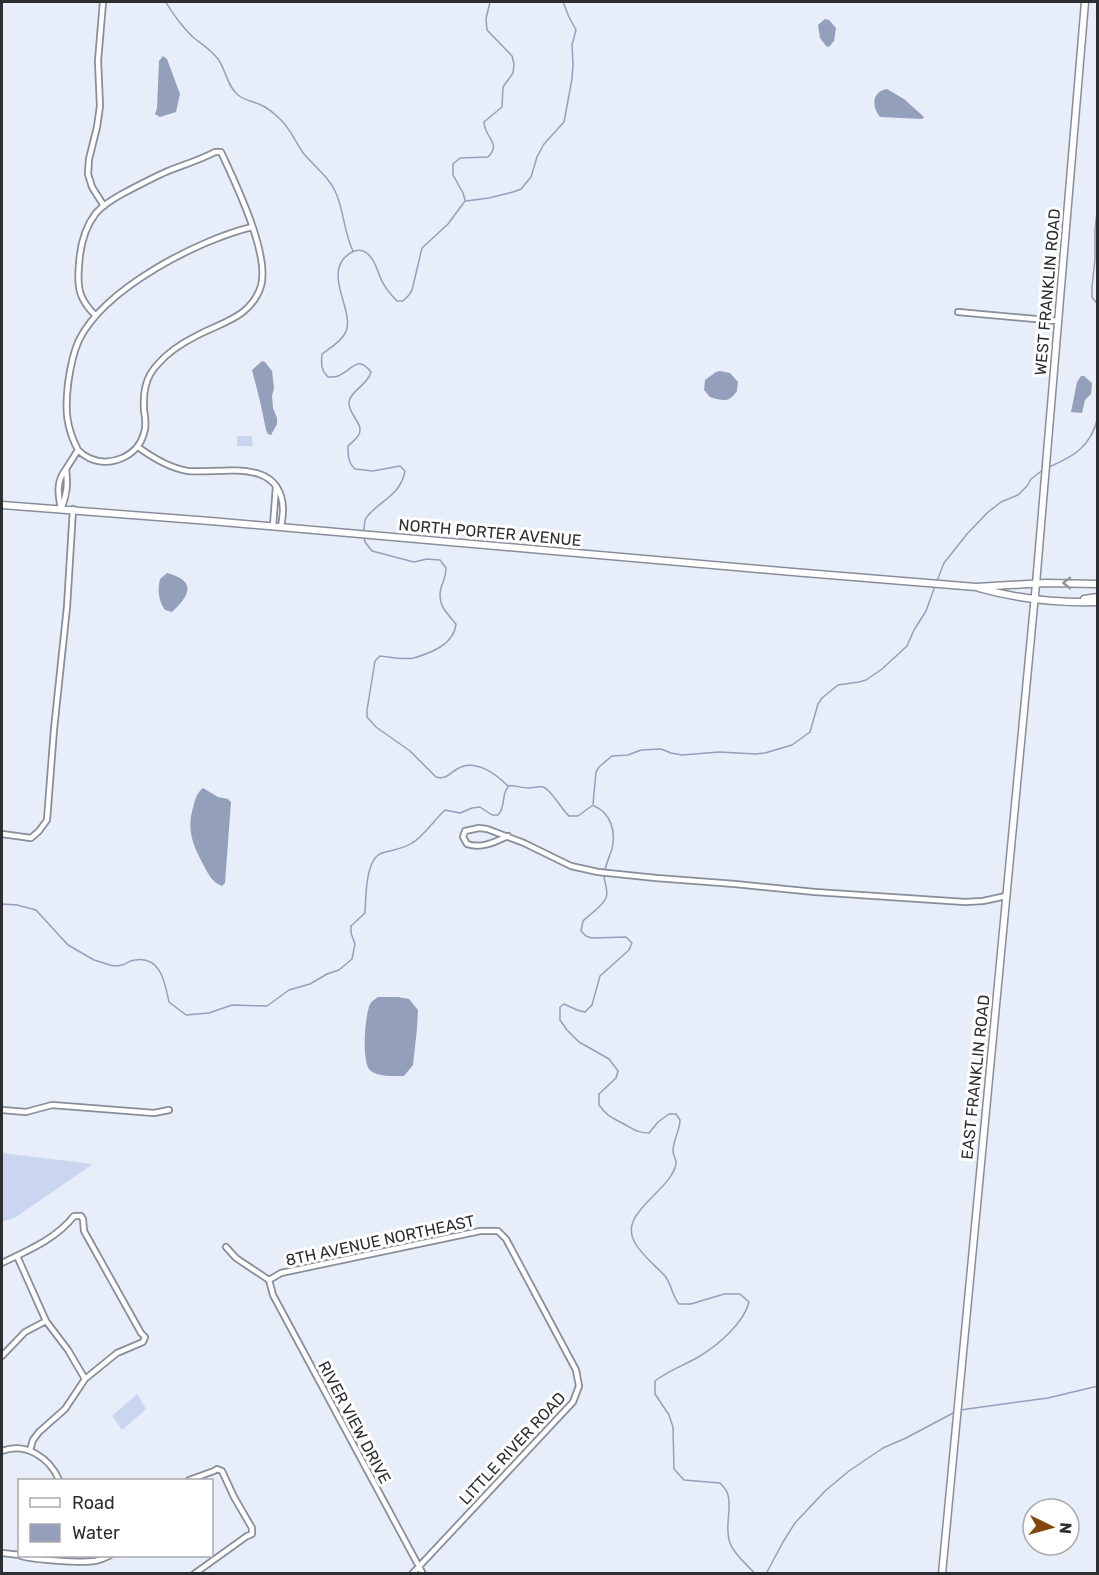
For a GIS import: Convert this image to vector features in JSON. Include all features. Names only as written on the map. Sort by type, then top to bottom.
[{"type":"street","points":[[103,2],[98,61],[100,106],[88,174],[92,187],[104,206]]},
{"type":"street","name":"WEST FRANKLIN ROAD","points":[[1036,584],[1085,2]]},
{"type":"street","points":[[95,315],[80,294],[78,278],[79,262],[87,230],[96,214],[104,206],[131,189],[168,171],[215,152],[221,152],[252,227],[261,253],[263,276],[261,287],[251,304],[234,320],[197,335],[159,362],[150,373],[145,386],[143,396],[146,425],[138,447],[127,456],[109,462],[89,458],[78,450],[69,430],[66,415],[67,395],[74,355],[80,339],[95,315],[152,270],[208,243],[252,227]]},
{"type":"street","points":[[958,312],[1058,321]]},
{"type":"street","points":[[138,447],[167,465],[187,471],[253,471],[268,479],[276,486],[280,494],[283,508],[281,527]]},
{"type":"street","points":[[61,509],[67,495],[66,469],[78,450]]},
{"type":"street","points":[[273,526],[276,486]]},
{"type":"street","name":"NORTH PORTER AVENUE","points":[[2,505],[73,509],[976,587],[1098,583]]},
{"type":"street","points":[[2,834],[31,838],[47,820],[67,607],[73,509]]},
{"type":"street","name":"EAST FRANKLIN ROAD","points":[[942,1574],[1036,584]]},
{"type":"street","name":"NORTH PORTER AVENUE","points":[[976,587],[999,594],[1035,600],[1098,602]]},
{"type":"street","points":[[1066,602],[1098,597]]},
{"type":"street","points":[[508,836],[478,846],[467,844],[463,837],[465,831],[487,829],[508,836],[571,866],[598,872],[814,892],[964,902],[1006,896]]},
{"type":"street","points":[[2,1110],[27,1112],[52,1106],[154,1113],[169,1110]]},
{"type":"street","points":[[2,1263],[48,1239],[75,1216],[79,1216],[83,1219],[84,1231],[145,1337],[143,1342],[117,1353],[85,1379],[65,1409],[39,1432],[30,1450]]},
{"type":"street","name":"8TH AVENUE NORTHEAST","points":[[269,1280],[281,1273],[480,1231],[498,1231]]},
{"type":"street","name":"LITTLE RIVER ROAD","points":[[412,1574],[553,1424],[573,1402],[577,1394],[579,1386],[576,1370],[506,1239],[498,1231]]},
{"type":"street","points":[[226,1246],[236,1258],[269,1280]]},
{"type":"street","points":[[17,1256],[46,1320],[68,1350],[85,1379]]},
{"type":"street","name":"RIVER VIEW DRIVE","points":[[269,1280],[273,1295],[423,1574]]},
{"type":"street","points":[[2,1356],[15,1340],[46,1320]]},
{"type":"street","points":[[2,1451],[19,1448],[30,1450],[44,1459],[55,1471],[59,1479]]},
{"type":"street","points":[[192,1479],[217,1469],[222,1471],[252,1527],[252,1534],[194,1574]]},
{"type":"street","points":[[2,1553],[18,1555]]},
{"type":"street","points":[[27,1557],[96,1560],[106,1557]]},
{"type":"shaded area","points":[[237,436],[252,436],[253,446],[237,446]]},
{"type":"shaded area","points":[[2,1153],[93,1164],[16,1217],[2,1222]]},
{"type":"shaded area","points":[[137,1394],[146,1409],[122,1430],[112,1416]]},
{"type":"water","points":[[825,19],[836,28],[834,41],[829,47],[820,38],[818,25]]},
{"type":"water","points":[[163,56],[167,59],[180,94],[176,112],[160,117],[155,114],[159,61]]},
{"type":"water","points":[[887,89],[904,99],[924,117],[922,119],[880,117],[875,109],[874,100],[878,93]]},
{"type":"water","points":[[262,361],[272,371],[273,408],[277,424],[271,435],[266,430],[252,370]]},
{"type":"water","points":[[720,371],[730,373],[738,382],[737,391],[731,398],[725,400],[710,397],[704,390],[705,380]]},
{"type":"water","points":[[1081,376],[1092,383],[1091,394],[1085,400],[1082,413],[1071,412],[1077,382]]},
{"type":"water","points":[[167,573],[177,576],[187,584],[183,600],[172,612],[165,610],[159,596],[160,579]]},
{"type":"water","points":[[203,788],[231,802],[225,883],[222,886],[207,872],[196,851],[190,829],[197,795]]},
{"type":"water","points":[[378,997],[409,999],[418,1010],[413,1065],[404,1076],[378,1074],[368,1067],[365,1051],[366,1021],[372,1001]]},
{"type":"waterway","points":[[166,2],[186,30],[218,59],[234,91],[243,98],[265,107],[279,118],[304,154],[330,182],[339,200],[353,251]]},
{"type":"waterway","points":[[465,200],[453,175],[453,164],[460,158],[488,157],[492,152],[493,144],[484,122],[502,107],[503,87],[513,73],[512,56],[487,30],[486,19],[490,2]]},
{"type":"waterway","points":[[466,201],[489,198],[521,189],[531,177],[544,144],[564,122],[572,79],[572,45],[576,30],[563,2]]},
{"type":"waterway","points":[[364,532],[366,518],[399,487],[405,471],[400,466],[373,471],[355,469],[348,456],[348,446],[360,432],[349,407],[350,398],[367,380],[371,372],[362,364],[358,364],[336,377],[328,377],[323,369],[322,354],[340,339],[347,328],[346,310],[338,278],[339,268],[343,259],[352,252],[359,250],[365,252],[373,261],[388,291],[397,301],[403,301],[412,290],[422,248],[448,224],[465,201]]},
{"type":"waterway","points":[[1098,201],[1092,286],[1092,297],[1098,305]]},
{"type":"waterway","points":[[1049,467],[1067,459],[1081,449],[1091,436],[1098,417]]},
{"type":"waterway","points":[[937,581],[944,563],[987,513],[1001,502],[1018,495],[1031,479],[1044,469]]},
{"type":"waterway","points":[[364,537],[372,551],[414,562],[427,559],[440,560],[446,568],[440,594],[441,604],[456,624],[451,637],[434,651],[410,659],[380,656],[375,661],[367,717],[376,727],[410,751],[436,777],[444,777],[464,766],[478,766],[491,772],[508,786],[546,789],[569,816],[578,816],[593,805]]},
{"type":"waterway","points":[[593,804],[596,772],[612,756],[628,755],[641,750],[661,749],[682,755],[719,752],[756,754],[792,745],[810,732],[822,698],[838,685],[866,680],[907,646],[926,611],[935,586]]},
{"type":"waterway","points":[[2,904],[36,910],[68,945],[94,960],[115,966],[133,960],[151,962],[160,972],[169,1002],[186,1015],[209,1013],[232,1005],[267,1006],[289,990],[310,984],[339,970],[352,959],[355,944],[351,926],[365,913],[369,871],[376,857],[412,843],[445,810],[460,813],[480,807],[492,815],[498,815],[508,787]]},
{"type":"waterway","points":[[594,806],[605,813],[611,823],[613,842],[604,875],[606,898],[583,921],[581,931],[592,938],[626,937],[632,943],[629,950],[600,976],[592,1005],[585,1012],[564,1004],[560,1007],[560,1020],[579,1042],[609,1059],[618,1071],[616,1078],[599,1094],[599,1105],[607,1114],[645,1133],[649,1133],[669,1114],[676,1114],[680,1120],[673,1147],[676,1162],[672,1174],[639,1211],[634,1221],[631,1230],[637,1246],[665,1276],[679,1304],[691,1304],[724,1294],[740,1294],[749,1302],[742,1318],[715,1346],[655,1381],[655,1394],[669,1415],[673,1427],[674,1469],[684,1480],[720,1483],[725,1488],[729,1501],[728,1537],[730,1543],[738,1556],[755,1574]]},
{"type":"waterway","points":[[960,1410],[1048,1398],[1098,1386]]},
{"type":"waterway","points":[[766,1574],[795,1523],[825,1491],[883,1448],[955,1412]]}]
